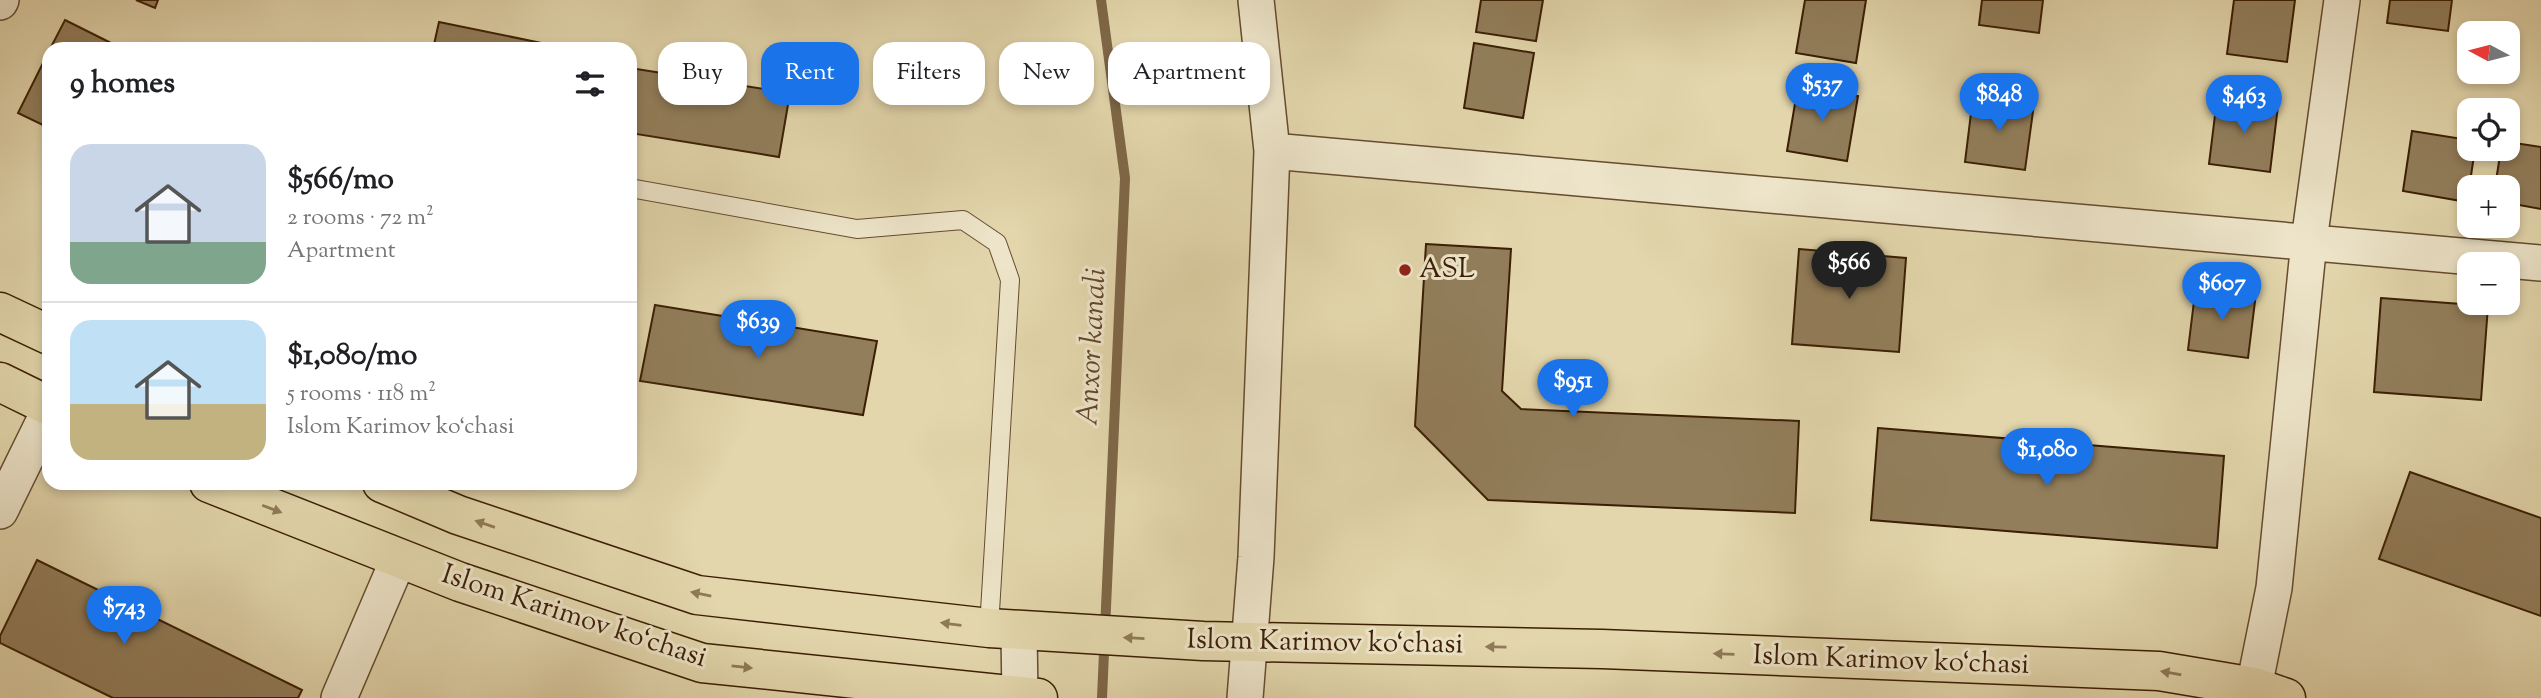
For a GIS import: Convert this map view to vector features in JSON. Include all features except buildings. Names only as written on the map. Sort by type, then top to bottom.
[{"type":"main road","points":[[0,312],[42,332]]},
{"type":"main road","points":[[0,382],[42,403]]},
{"type":"main road","name":"Islom Karimov ko‘chasi","points":[[226,490],[460,582],[702,663],[1038,698]]},
{"type":"main road","name":"Islom Karimov ko‘chasi","points":[[399,490],[458,515],[697,595],[1004,630],[1202,641],[1602,649],[2159,671],[2270,692]]},
{"type":"street","points":[[2270,692],[2274,588],[2309,241],[2342,0]]},
{"type":"street","points":[[1245,698],[1256,557],[1272,150],[1263,4]]},
{"type":"street","points":[[1272,150],[2541,263]]},
{"type":"street","points":[[0,511],[42,425]]},
{"type":"street","points":[[339,698],[398,558]]},
{"type":"street","points":[[1004,630],[1020,698]]},
{"type":"lane","points":[[637,189],[857,229],[963,220],[996,243],[1010,280],[1004,630]]},
{"type":"waterway","name":"Anxor kanali","points":[[1101,0],[1125,178],[1102,698]]},
{"type":"place","name":"ASL","points":[[1405,270]]}]
